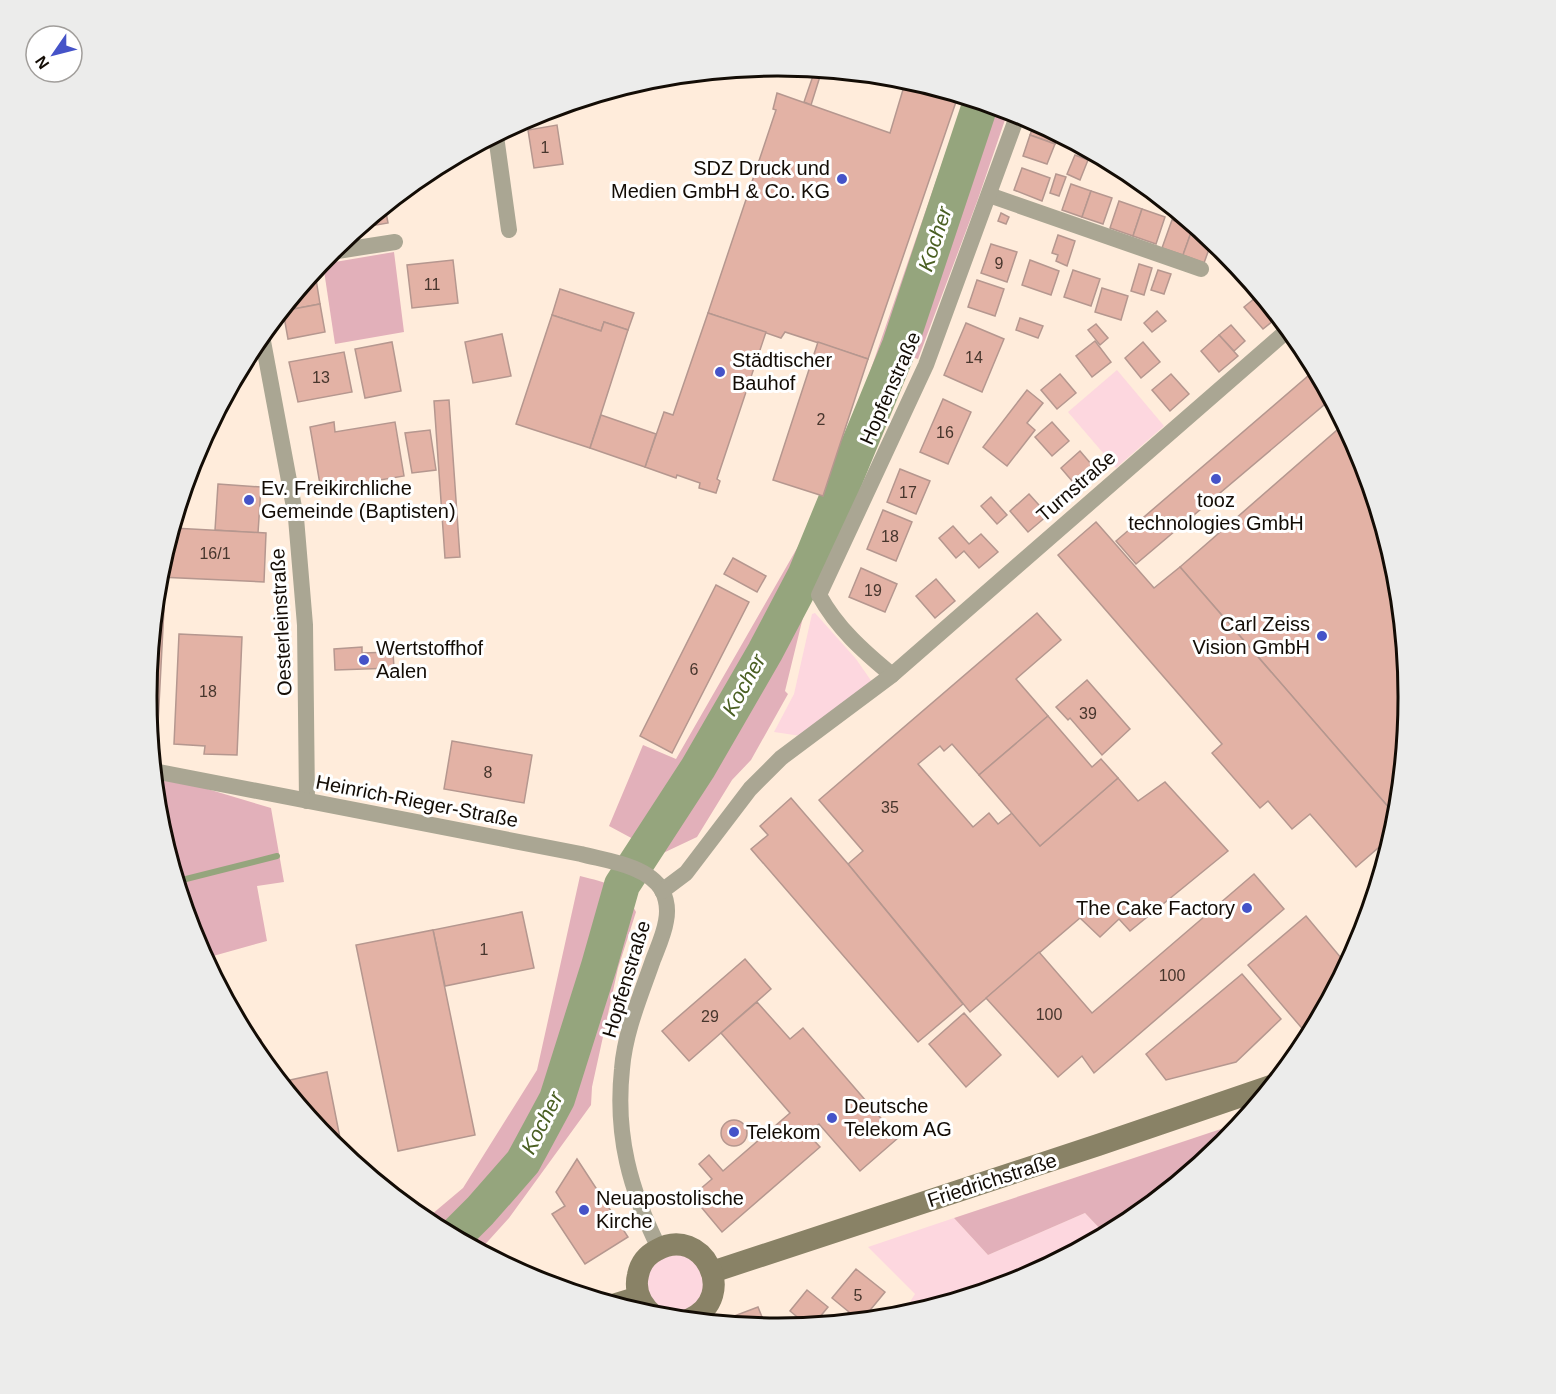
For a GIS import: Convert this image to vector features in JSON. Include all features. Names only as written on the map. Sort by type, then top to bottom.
[{"type":"main road","name":"Friedrichstraße","points":[[712,1272],[1257,1091]]},
{"type":"main road","points":[[642,1302],[637,1288],[639,1271],[646,1258],[659,1248],[678,1245],[692,1249],[705,1259],[712,1272],[714,1287],[710,1301],[701,1312]]},
{"type":"main road","points":[[631,1299],[639,1297]]},
{"type":"street","name":"Hopfenstraße","points":[[892,675],[864,653],[832,617],[819,595],[926,365],[1014,124]]},
{"type":"street","points":[[497,144],[510,230]]},
{"type":"street","points":[[989,195],[1201,269]]},
{"type":"street","points":[[348,249],[395,242]]},
{"type":"street","name":"Turnstraße","points":[[892,675],[1282,335]]},
{"type":"street","name":"Oesterleinstraße","points":[[264,349],[296,518],[305,625],[307,801]]},
{"type":"street","points":[[662,891],[686,873],[750,789],[781,758],[892,675]]},
{"type":"street","name":"Heinrich-Rieger-Straße","points":[[162,773],[581,854],[647,874],[662,891]]},
{"type":"street","name":"Hopfenstraße","points":[[659,1248],[643,1215],[631,1182],[624,1149],[620,1094],[626,1041],[666,924],[666,902],[662,891]]},
{"type":"shaded area","points":[[962,105],[1005,120],[918,359],[889,350],[854,444],[786,595],[805,609],[785,691],[788,694],[751,760],[732,780],[697,837],[661,854],[609,826],[643,745],[676,759],[827,496]]},
{"type":"shaded area","points":[[394,252],[404,332],[335,344],[324,274],[335,262]]},
{"type":"shaded area","points":[[1117,370],[1164,426],[1116,468],[1068,412]]},
{"type":"shaded area","points":[[815,613],[856,659],[872,682],[801,736],[774,732],[794,694],[812,614]]},
{"type":"shaded area","points":[[163,776],[271,808],[284,882],[257,886],[267,941],[214,956],[190,896],[179,858],[169,818]]},
{"type":"shaded area","points":[[580,876],[606,883],[626,896],[636,912],[618,968],[592,1087],[591,1105],[509,1218],[486,1244],[433,1213],[463,1188],[537,1070]]},
{"type":"shaded area","points":[[1225,1128],[1187,1164],[1156,1189],[1099,1228],[1085,1213],[988,1255],[954,1218]]},
{"type":"shaded area","points":[[1085,1213],[1099,1228],[1052,1254],[1015,1270],[977,1285],[909,1304],[915,1294],[868,1247],[954,1218],[988,1255]]},
{"type":"shaded area","points":[[667,1252],[696,1259],[707,1286],[689,1311],[657,1306],[646,1291],[646,1274]]},
{"type":"building","points":[[812,78],[819,78],[811,105],[804,102]]},
{"type":"building","name":"SDZ Druck und Medien GmbH & Co. KG","points":[[903,89],[956,103],[868,359],[785,332],[781,338],[708,313],[776,110],[773,109],[777,93],[890,133]]},
{"type":"building","points":[[557,125],[563,164],[534,168],[528,130]]},
{"type":"building","points":[[1031,131],[1056,142],[1055,144],[1030,135]]},
{"type":"building","points":[[1030,135],[1055,144],[1047,164],[1023,156]]},
{"type":"building","points":[[1075,155],[1088,160],[1080,180],[1067,174]]},
{"type":"building","points":[[1022,168],[1050,178],[1042,201],[1014,190]]},
{"type":"building","points":[[1056,174],[1066,177],[1059,196],[1050,193]]},
{"type":"building","points":[[1071,184],[1091,191],[1082,217],[1062,210]]},
{"type":"building","points":[[1091,191],[1112,198],[1103,224],[1082,217]]},
{"type":"building","points":[[1119,201],[1142,209],[1133,236],[1110,228]]},
{"type":"building","points":[[1142,209],[1165,217],[1156,244],[1133,236]]},
{"type":"building","points":[[1001,213],[1009,217],[1006,224],[998,221]]},
{"type":"building","points":[[387,216],[388,223],[375,225]]},
{"type":"building","points":[[1172,220],[1191,233],[1183,255],[1162,248]]},
{"type":"building","points":[[1191,233],[1209,250],[1204,263],[1183,255]]},
{"type":"building","points":[[1058,235],[1075,241],[1067,266],[1056,261],[1058,255],[1052,253]]},
{"type":"building","points":[[991,244],[1017,252],[1007,282],[981,273]]},
{"type":"building","points":[[453,260],[458,303],[412,308],[407,265]]},
{"type":"building","points":[[1030,260],[1059,271],[1051,295],[1022,285]]},
{"type":"building","points":[[1139,264],[1152,268],[1144,295],[1131,291]]},
{"type":"building","points":[[1073,270],[1100,279],[1091,306],[1064,297]]},
{"type":"building","points":[[1158,270],[1171,274],[1164,294],[1151,290]]},
{"type":"building","points":[[977,280],[1004,289],[995,316],[968,307]]},
{"type":"building","points":[[316,282],[320,304],[294,309]]},
{"type":"building","points":[[1102,288],[1128,296],[1121,320],[1095,312]]},
{"type":"building","points":[[560,289],[634,313],[628,330],[604,322],[601,331],[552,315]]},
{"type":"building","points":[[1254,299],[1272,322],[1263,329],[1244,307]]},
{"type":"building","points":[[320,304],[325,332],[288,339],[285,321],[294,309]]},
{"type":"building","points":[[1157,311],[1166,321],[1152,332],[1144,323]]},
{"type":"building","name":"Städtischer Bauhof","points":[[708,313],[766,332],[717,479],[720,481],[716,493],[699,488],[700,483],[677,475],[676,478],[645,467],[664,412],[673,415]]},
{"type":"building","points":[[552,315],[601,331],[604,322],[628,330],[590,448],[516,424]]},
{"type":"building","points":[[1020,318],[1043,326],[1038,338],[1016,330]]},
{"type":"building","points":[[966,323],[1004,339],[982,392],[944,375]]},
{"type":"building","points":[[1096,324],[1108,338],[1100,345],[1088,330]]},
{"type":"building","points":[[1231,325],[1245,341],[1234,351],[1219,335]]},
{"type":"building","points":[[502,334],[511,376],[473,383],[465,342]]},
{"type":"building","points":[[1219,335],[1238,356],[1219,372],[1201,351]]},
{"type":"building","points":[[1095,341],[1111,362],[1092,377],[1076,356]]},
{"type":"building","points":[[392,342],[401,391],[365,398],[355,349]]},
{"type":"building","points":[[818,342],[868,359],[823,496],[773,480]]},
{"type":"building","points":[[1143,342],[1160,362],[1141,378],[1125,358]]},
{"type":"building","points":[[344,352],[352,392],[298,402],[289,362]]},
{"type":"building","points":[[1060,374],[1076,393],[1057,409],[1041,390]]},
{"type":"building","points":[[1171,374],[1189,394],[1170,411],[1152,390]]},
{"type":"building","points":[[1308,376],[1325,404],[1136,564],[1116,541]]},
{"type":"building","points":[[1027,390],[1043,403],[1027,423],[1035,430],[1007,466],[983,447]]},
{"type":"building","points":[[943,399],[971,412],[948,464],[920,452]]},
{"type":"building","points":[[449,400],[460,557],[445,558],[434,401]]},
{"type":"building","points":[[601,415],[656,434],[645,467],[590,448]]},
{"type":"building","points":[[334,422],[335,432],[395,422],[404,476],[321,490],[310,427]]},
{"type":"building","points":[[1052,422],[1069,441],[1052,456],[1035,437]]},
{"type":"building","name":"Carl Zeiss Vision GmbH","points":[[1338,429],[1366,498],[1387,576],[1393,616],[1398,697],[1397,738],[1389,807],[1180,567]]},
{"type":"building","points":[[430,430],[436,470],[412,473],[405,433]]},
{"type":"building","points":[[1080,451],[1097,471],[1078,488],[1061,468]]},
{"type":"building","points":[[900,469],[930,481],[916,514],[887,502]]},
{"type":"building","points":[[218,484],[261,487],[258,533],[215,530]]},
{"type":"building","points":[[1029,494],[1048,515],[1028,532],[1010,511]]},
{"type":"building","points":[[991,497],[1007,515],[997,524],[981,506]]},
{"type":"building","points":[[883,510],[912,522],[896,561],[867,549]]},
{"type":"building","name":"Carl Zeiss Vision GmbH","points":[[1096,522],[1154,588],[1180,567],[1389,807],[1380,846],[1356,867],[1310,814],[1292,829],[1268,801],[1260,808],[1212,753],[1222,744],[1058,555]]},
{"type":"building","points":[[953,526],[969,544],[981,534],[998,552],[979,568],[964,551],[956,558],[939,538]]},
{"type":"building","points":[[181,528],[266,533],[264,582],[169,577]]},
{"type":"building","points":[[733,558],[766,576],[757,592],[724,574]]},
{"type":"building","points":[[861,568],[897,584],[885,612],[849,597]]},
{"type":"building","points":[[936,579],[955,601],[935,618],[916,596]]},
{"type":"building","points":[[716,585],[749,602],[672,753],[640,736]]},
{"type":"building","points":[[164,610],[158,721],[159,656]]},
{"type":"building","points":[[1037,613],[1061,640],[1016,679],[1048,716],[979,775],[952,744],[944,751],[940,746],[918,764],[973,827],[989,813],[998,824],[1012,813],[1040,846],[1118,778],[1138,801],[1165,782],[1228,851],[1130,931],[1119,919],[1100,937],[1080,918],[970,1012],[848,864],[863,851],[819,800]]},
{"type":"building","points":[[179,634],[242,637],[237,755],[204,754],[205,746],[174,744]]},
{"type":"building","name":"Wertstoffhof Aalen","points":[[362,647],[362,653],[393,652],[394,668],[335,670],[334,649]]},
{"type":"building","points":[[1087,680],[1130,729],[1102,755],[1070,718],[1068,720],[1056,707]]},
{"type":"building","points":[[1048,716],[1092,767],[1101,759],[1118,778],[1040,846],[979,775]]},
{"type":"building","points":[[452,741],[532,755],[524,803],[444,789]]},
{"type":"building","points":[[791,798],[963,1004],[918,1042],[751,849],[768,835],[760,826]]},
{"type":"building","points":[[1254,874],[1284,909],[1094,1073],[1082,1056],[1058,1077],[986,998],[1039,952],[1092,1013]]},
{"type":"building","points":[[522,912],[534,968],[445,986],[433,930]]},
{"type":"building","points":[[1306,916],[1341,958],[1302,1028],[1248,965]]},
{"type":"building","points":[[433,930],[475,1135],[398,1151],[356,945]]},
{"type":"building","points":[[745,959],[771,989],[689,1061],[662,1031]]},
{"type":"building","points":[[1242,974],[1281,1019],[1236,1062],[1166,1080],[1146,1054]]},
{"type":"building","name":"Deutsche Telekom AG","points":[[757,1002],[790,1039],[803,1028],[898,1138],[860,1171],[819,1124],[808,1134],[820,1147],[722,1232],[692,1196],[712,1179],[699,1164],[709,1155],[723,1171],[790,1113],[721,1033]]},
{"type":"building","points":[[964,1013],[1001,1055],[966,1087],[929,1044]]},
{"type":"building","points":[[327,1072],[340,1137],[311,1106],[290,1080]]},
{"type":"building","name":"Telekom","points":[[734,1120],[744,1123],[747,1133],[744,1143],[734,1146],[724,1143],[721,1133],[724,1123]]},
{"type":"building","name":"Neuapostolische Kirche","points":[[577,1159],[628,1237],[585,1264],[552,1214],[565,1206],[556,1192]]},
{"type":"building","points":[[856,1269],[885,1292],[870,1310],[859,1312],[848,1313],[832,1298]]},
{"type":"building","points":[[807,1290],[828,1307],[821,1316],[797,1317],[790,1311]]},
{"type":"building","points":[[758,1307],[762,1317],[737,1316],[735,1316]]},
{"type":"waterway","name":"Kocher","points":[[461,1230],[523,1162],[557,1099],[622,885],[698,768],[765,652],[805,576],[900,345],[978,110]]},
{"type":"waterway","points":[[185,879],[277,856]]},
{"type":"place","name":"SDZ Druck und Medien GmbH & Co. KG","points":[[842,179]]},
{"type":"place","name":"Städtischer Bauhof","points":[[720,372]]},
{"type":"place","name":"tooz technologies GmbH","points":[[1216,479]]},
{"type":"place","name":"Ev. Freikirchliche Gemeinde (Baptisten)","points":[[249,500]]},
{"type":"place","name":"Carl Zeiss Vision GmbH","points":[[1322,636]]},
{"type":"place","name":"Wertstoffhof Aalen","points":[[364,660]]},
{"type":"place","name":"The Cake Factory","points":[[1247,908]]},
{"type":"place","name":"Deutsche Telekom AG","points":[[832,1118]]},
{"type":"place","name":"Telekom","points":[[734,1132]]},
{"type":"place","name":"Neuapostolische Kirche","points":[[584,1210]]}]
